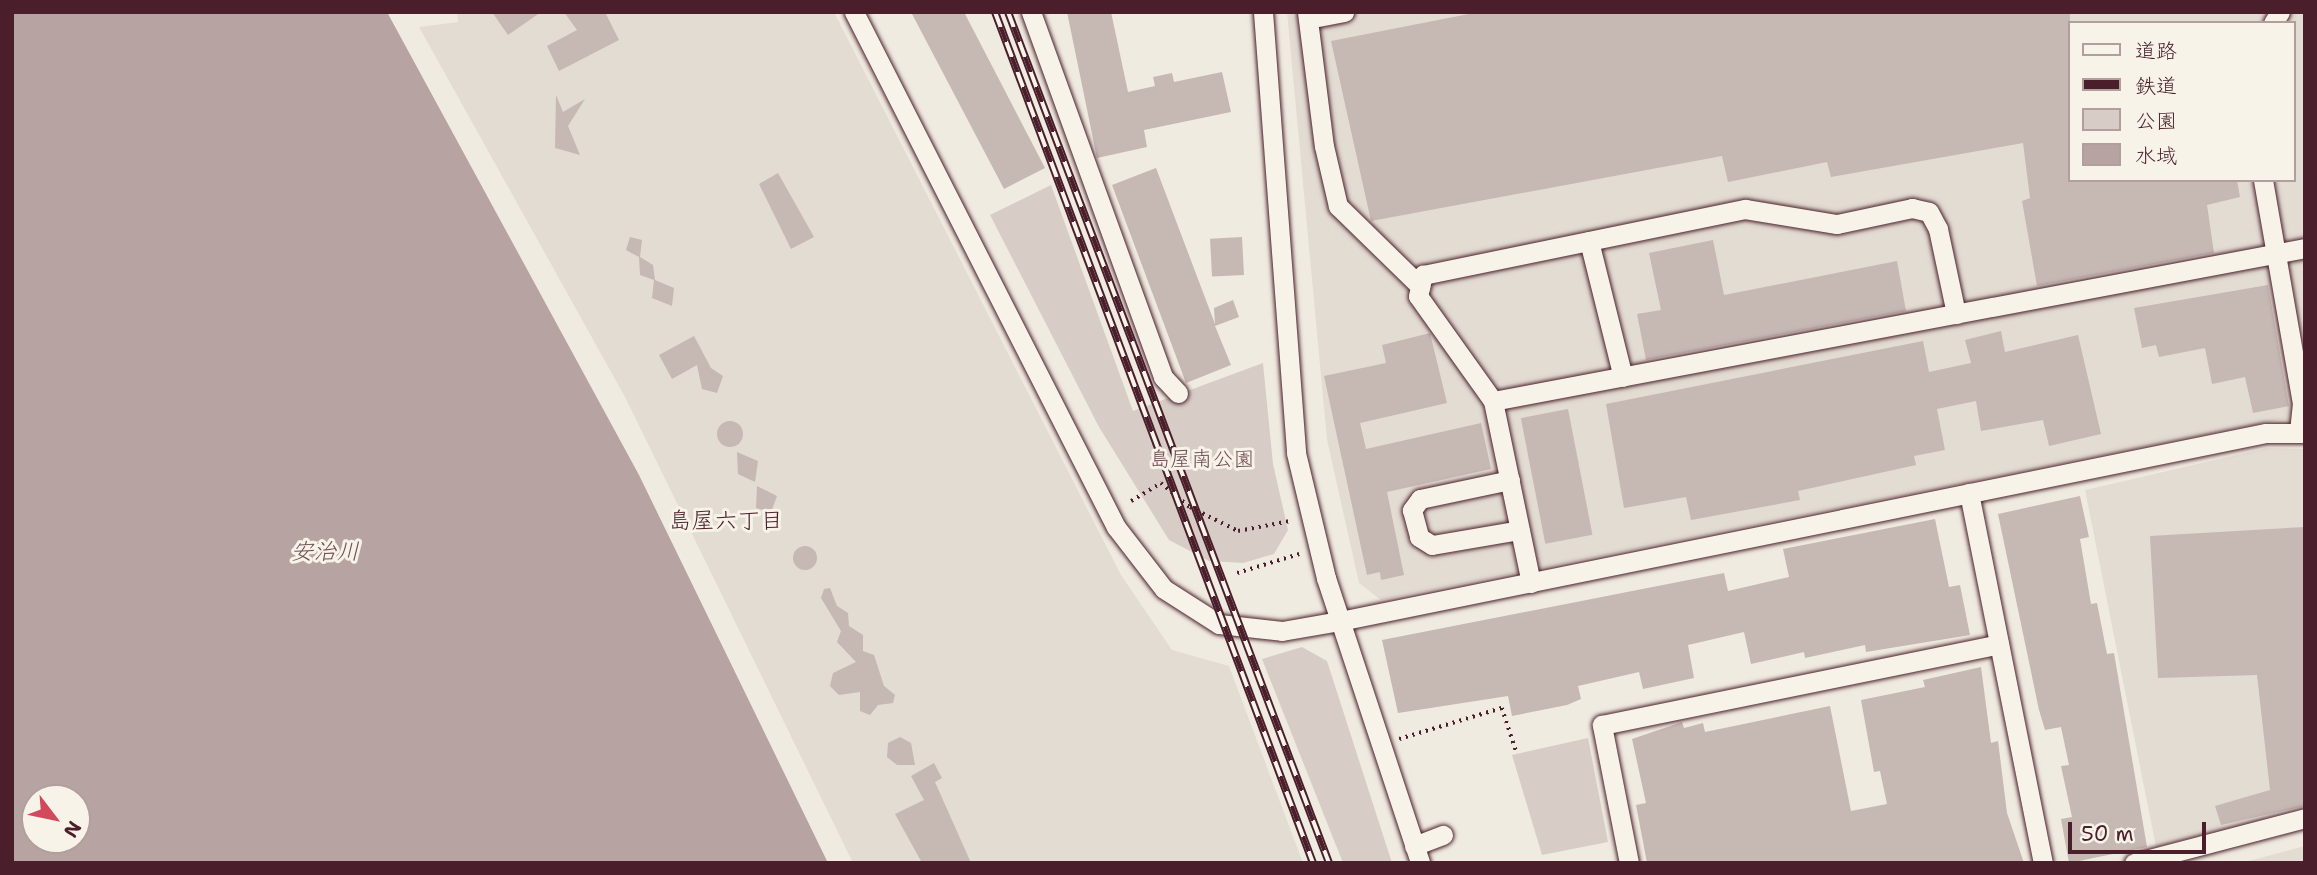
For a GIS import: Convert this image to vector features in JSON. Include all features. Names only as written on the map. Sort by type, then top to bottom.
[{"type":"street","points":[[854,12],[1116,527],[1148,572],[1181,604],[1236,629],[1282,631],[1340,621],[2266,433],[2302,433],[2302,403],[2263,182]]},
{"type":"street","points":[[1031,12],[1163,377],[1178,393]]},
{"type":"street","points":[[1263,12],[1296,453],[1340,621],[1417,854],[1443,835]]},
{"type":"street","points":[[1344,12],[1308,16],[1324,146],[1338,206],[1420,286]]},
{"type":"street","points":[[1531,583],[1493,401],[1418,296],[1423,275],[1457,265],[1745,209],[1837,224],[1912,208],[1929,212],[1938,229],[1956,314]]},
{"type":"street","points":[[1589,240],[1623,377]]},
{"type":"street","points":[[1493,401],[2305,248]]},
{"type":"street","points":[[1510,480],[1420,499],[1412,510],[1419,537],[1432,545],[1520,530]]},
{"type":"street","points":[[1969,493],[2043,863]]},
{"type":"street","points":[[1629,863],[1602,725],[1999,643]]},
{"type":"street","points":[[2134,863],[2164,859],[2305,818]]},
{"type":"path","points":[[1131,501],[1161,483],[1190,507],[1238,531],[1290,521]]},
{"type":"path","points":[[1237,573],[1299,554]]},
{"type":"path","points":[[1396,740],[1502,708],[1517,754]]},
{"type":"shaded area","points":[[457,12],[834,12],[1121,575],[1172,650],[1229,666],[1303,863],[853,863],[625,397],[419,27],[458,22]]},
{"type":"shaded area","points":[[1287,12],[2305,12],[2305,420],[2278,420],[1381,600],[1359,583],[1327,440]]},
{"type":"shaded area","points":[[2267,448],[2305,449],[2305,808],[2156,847],[2085,490]]},
{"type":"shaded area","points":[[2305,846],[2305,863],[2241,863]]},
{"type":"green space","name":"島屋南公園","points":[[1051,185],[1133,411],[1263,363],[1273,464],[1288,530],[1274,554],[1243,563],[1209,561],[1169,540],[1099,427],[990,215]]},
{"type":"green space","points":[[1302,647],[1327,661],[1392,863],[1343,863],[1262,659]]},
{"type":"green space","points":[[1588,738],[1608,842],[1542,855],[1512,755]]},
{"type":"water","name":"安治川","points":[[12,12],[387,12],[639,475],[828,863],[12,863]]},
{"type":"building","points":[[492,12],[541,12],[508,35]]},
{"type":"building","points":[[564,12],[605,12],[619,40],[559,71],[547,46],[577,30]]},
{"type":"building","points":[[911,12],[964,12],[1045,168],[1004,189]]},
{"type":"building","points":[[1067,12],[1111,12],[1128,92],[1155,86],[1153,77],[1172,73],[1174,82],[1222,72],[1231,112],[1144,130],[1147,147],[1097,158]]},
{"type":"building","points":[[1479,12],[2070,12],[2068,182],[2237,182],[2240,197],[2207,205],[2214,253],[2037,286],[2022,201],[2030,198],[2023,143],[1831,177],[1827,162],[1728,182],[1722,156],[1371,221],[1331,41]]},
{"type":"building","points":[[556,95],[563,112],[585,99],[568,126],[580,155],[555,148]]},
{"type":"building","points":[[1156,168],[1215,324],[1214,308],[1233,300],[1239,317],[1215,326],[1231,365],[1186,383],[1112,185]]},
{"type":"building","points":[[778,173],[814,237],[791,249],[759,184]]},
{"type":"building","points":[[630,237],[642,240],[640,257],[653,265],[655,280],[674,288],[672,306],[652,298],[654,280],[640,275],[639,257],[626,250]]},
{"type":"building","points":[[1242,237],[1244,275],[1212,277],[1210,239]]},
{"type":"building","points":[[1713,240],[1724,295],[1897,261],[1906,311],[1646,360],[1637,314],[1661,310],[1649,253]]},
{"type":"building","points":[[2268,285],[2289,406],[2253,413],[2245,377],[2212,384],[2205,348],[2159,357],[2156,345],[2142,348],[2134,308]]},
{"type":"building","points":[[2001,331],[2005,352],[2078,335],[2101,434],[2049,446],[2043,420],[1981,431],[1976,401],[1937,409],[1945,450],[1914,456],[1916,465],[1798,491],[1800,500],[1691,520],[1686,497],[1624,508],[1606,404],[1923,341],[1929,372],[1971,363],[1965,340]]},
{"type":"building","points":[[1430,333],[1447,403],[1360,423],[1366,449],[1481,423],[1491,469],[1387,492],[1404,575],[1381,580],[1380,572],[1367,575],[1324,376],[1386,363],[1382,345]]},
{"type":"building","points":[[694,336],[711,368],[723,376],[717,393],[702,389],[697,365],[672,379],[659,355]]},
{"type":"building","points":[[1568,409],[1592,535],[1545,544],[1521,418]]},
{"type":"building","points":[[730,421],[739,425],[743,434],[739,443],[730,447],[721,443],[717,434],[721,425]]},
{"type":"building","points":[[737,452],[758,461],[755,482],[738,474]]},
{"type":"building","points":[[757,486],[777,496],[771,512],[756,508]]},
{"type":"building","points":[[2080,496],[2089,537],[2080,539],[2091,604],[2097,603],[2107,654],[2114,653],[2147,847],[2069,863],[2061,819],[2072,817],[2061,766],[2069,765],[2061,727],[2045,730],[2039,710],[1998,514]]},
{"type":"building","points":[[1935,519],[1949,587],[1960,585],[1970,635],[1866,652],[1865,645],[1805,658],[1804,652],[1751,664],[1744,632],[1688,645],[1694,678],[1643,689],[1639,672],[1578,686],[1581,699],[1567,705],[1512,716],[1508,696],[1398,713],[1382,640],[1724,573],[1728,591],[1789,577],[1783,549]]},
{"type":"building","points":[[2305,527],[2305,806],[2221,825],[2215,806],[2270,790],[2257,675],[2158,678],[2150,536]]},
{"type":"building","points":[[805,546],[814,549],[817,558],[814,567],[805,570],[796,567],[793,558],[796,549]]},
{"type":"building","points":[[830,588],[837,606],[848,613],[849,626],[863,635],[863,651],[874,655],[884,686],[895,695],[893,703],[878,705],[870,715],[860,711],[860,692],[839,695],[830,686],[833,673],[856,662],[837,642],[841,631],[821,598],[824,589]]},
{"type":"building","points":[[1981,667],[1991,743],[1998,741],[2007,813],[2024,863],[1647,863],[1636,805],[1646,803],[1632,739],[1682,722],[1684,728],[1703,723],[1705,732],[1830,706],[1851,811],[1887,804],[1880,771],[1874,772],[1861,700],[1925,687],[1923,680]]},
{"type":"building","points":[[900,737],[911,743],[915,765],[897,765],[887,757],[888,743]]},
{"type":"building","points":[[934,763],[942,778],[935,782],[971,863],[922,863],[895,814],[924,800],[911,776]]},
{"type":"railway","points":[[995,12],[1313,863]]},
{"type":"railway","points":[[1008,12],[1329,863]]},
{"type":"district","name":"島屋六丁目","points":[[726,520]]}]
